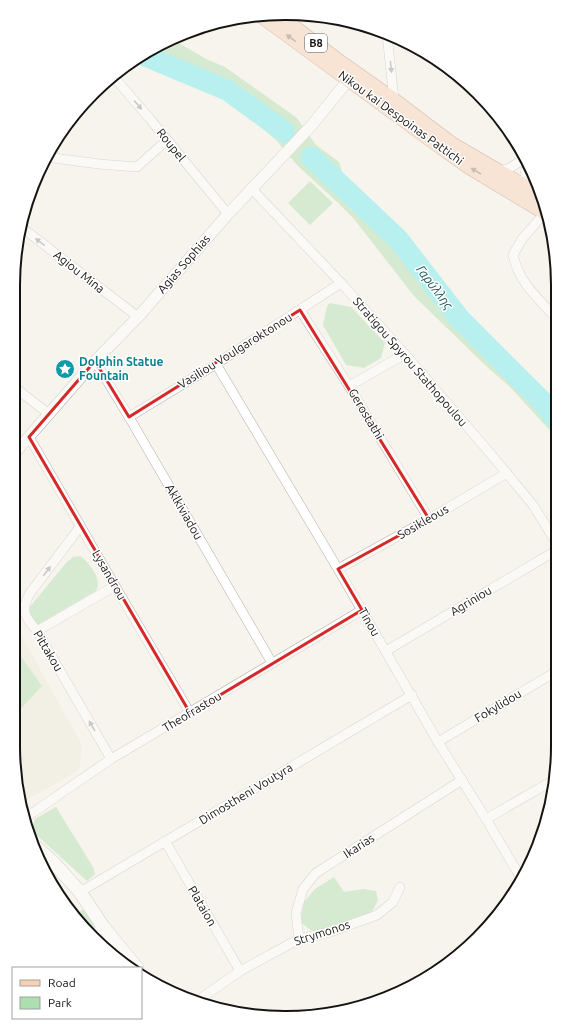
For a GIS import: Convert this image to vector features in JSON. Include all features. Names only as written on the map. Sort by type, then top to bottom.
[{"type":"main road","name":"Nikou kai Despoinas Pattichi","points":[[284,20],[442,148],[504,176],[539,207]]},
{"type":"main road","name":"Nikou kai Despoinas Pattichi","points":[[269,21],[352,76],[394,100],[452,144],[504,176],[534,192]]},
{"type":"main road","points":[[42,853],[80,892],[99,931],[127,958]]},
{"type":"street","points":[[388,40],[394,100]]},
{"type":"street","name":"Agias Sophias","points":[[20,447],[94,361],[138,317],[228,214],[311,126],[352,76]]},
{"type":"street","name":"Roupel","points":[[117,81],[228,214]]},
{"type":"street","points":[[53,158],[137,167],[167,140]]},
{"type":"street","points":[[504,176],[520,162]]},
{"type":"street","points":[[526,171],[530,190]]},
{"type":"street","name":"Stratigou Spyrou Stathopoulou","points":[[252,188],[341,283],[507,473],[533,505],[551,534]]},
{"type":"street","points":[[542,217],[522,239],[514,255],[518,273],[526,286],[551,313]]},
{"type":"street","name":"Agiou Mina","points":[[26,230],[138,317]]},
{"type":"street","name":"Vasiliou Voulgaroktonou","points":[[129,417],[216,364],[341,283]]},
{"type":"street","name":"Gerostathi","points":[[300,310],[349,386],[429,519]]},
{"type":"street","points":[[349,386],[404,354]]},
{"type":"street","name":"Aklkiviadou","points":[[94,361],[129,417],[272,663]]},
{"type":"street","name":"Tinou","points":[[216,364],[338,569],[438,742],[486,818],[518,873]]},
{"type":"street","points":[[20,391],[49,414]]},
{"type":"street","name":"Lysandrou","points":[[29,436],[80,527],[190,713]]},
{"type":"street","name":"Sosikleous","points":[[338,569],[429,519],[507,473]]},
{"type":"street","name":"Pittakou","points":[[80,527],[30,593],[24,603],[25,615],[37,632],[111,759]]},
{"type":"street","name":"Agriniou","points":[[386,651],[551,554]]},
{"type":"street","points":[[37,632],[115,586]]},
{"type":"street","name":"Theofrastou","points":[[29,815],[111,759],[362,610]]},
{"type":"street","name":"Fokylidou","points":[[438,742],[551,675]]},
{"type":"street","name":"Dimostheni Voutyra","points":[[80,892],[412,696]]},
{"type":"street","name":"Ikarias","points":[[299,939],[296,913],[303,888],[316,873],[462,780]]},
{"type":"street","points":[[486,818],[548,783]]},
{"type":"street","name":"Plataion","points":[[165,842],[240,971]]},
{"type":"street","name":"Strymonos","points":[[202,998],[240,971],[299,939],[330,932],[377,915],[393,902],[400,887]]},
{"type":"highlighted area","points":[[300,310],[429,519],[338,569],[362,610],[190,713],[29,437],[95,361],[129,417]]},
{"type":"shaded area","points":[[20,633],[82,745],[79,770],[26,801],[22,780],[20,746]]},
{"type":"green space","points":[[178,43],[206,59],[225,67],[297,118],[316,145],[339,162],[343,175],[436,274],[475,322],[533,384],[551,407],[551,432],[509,386],[486,366],[414,296],[354,219],[297,165],[276,140],[224,96],[143,62]]},
{"type":"green space","points":[[310,181],[333,203],[310,225],[288,203]]},
{"type":"green space","points":[[330,303],[351,307],[385,343],[381,358],[364,368],[346,365],[323,325],[327,306]]},
{"type":"green space","points":[[80,556],[87,562],[96,575],[98,580],[97,590],[37,625],[34,622],[29,608],[66,563],[73,557]]},
{"type":"green space","points":[[20,655],[42,686],[20,710]]},
{"type":"green space","points":[[56,807],[93,867],[95,874],[87,881],[35,834],[32,826],[35,819]]},
{"type":"green space","points":[[334,877],[344,892],[363,889],[376,891],[378,900],[373,910],[364,917],[328,930],[312,931],[300,922],[304,902],[315,889]]},
{"type":"green space","points":[[84,909],[94,922],[93,928],[86,921],[79,912]]},
{"type":"waterway","name":"Γαρύλλης","points":[[150,58],[227,90],[285,132]]},
{"type":"waterway","name":"Γαρύλλης","points":[[311,157],[398,239],[460,319],[542,401],[551,413]]},
{"type":"place","name":"Dolphin Statue Fountain","points":[[65,369]]}]
